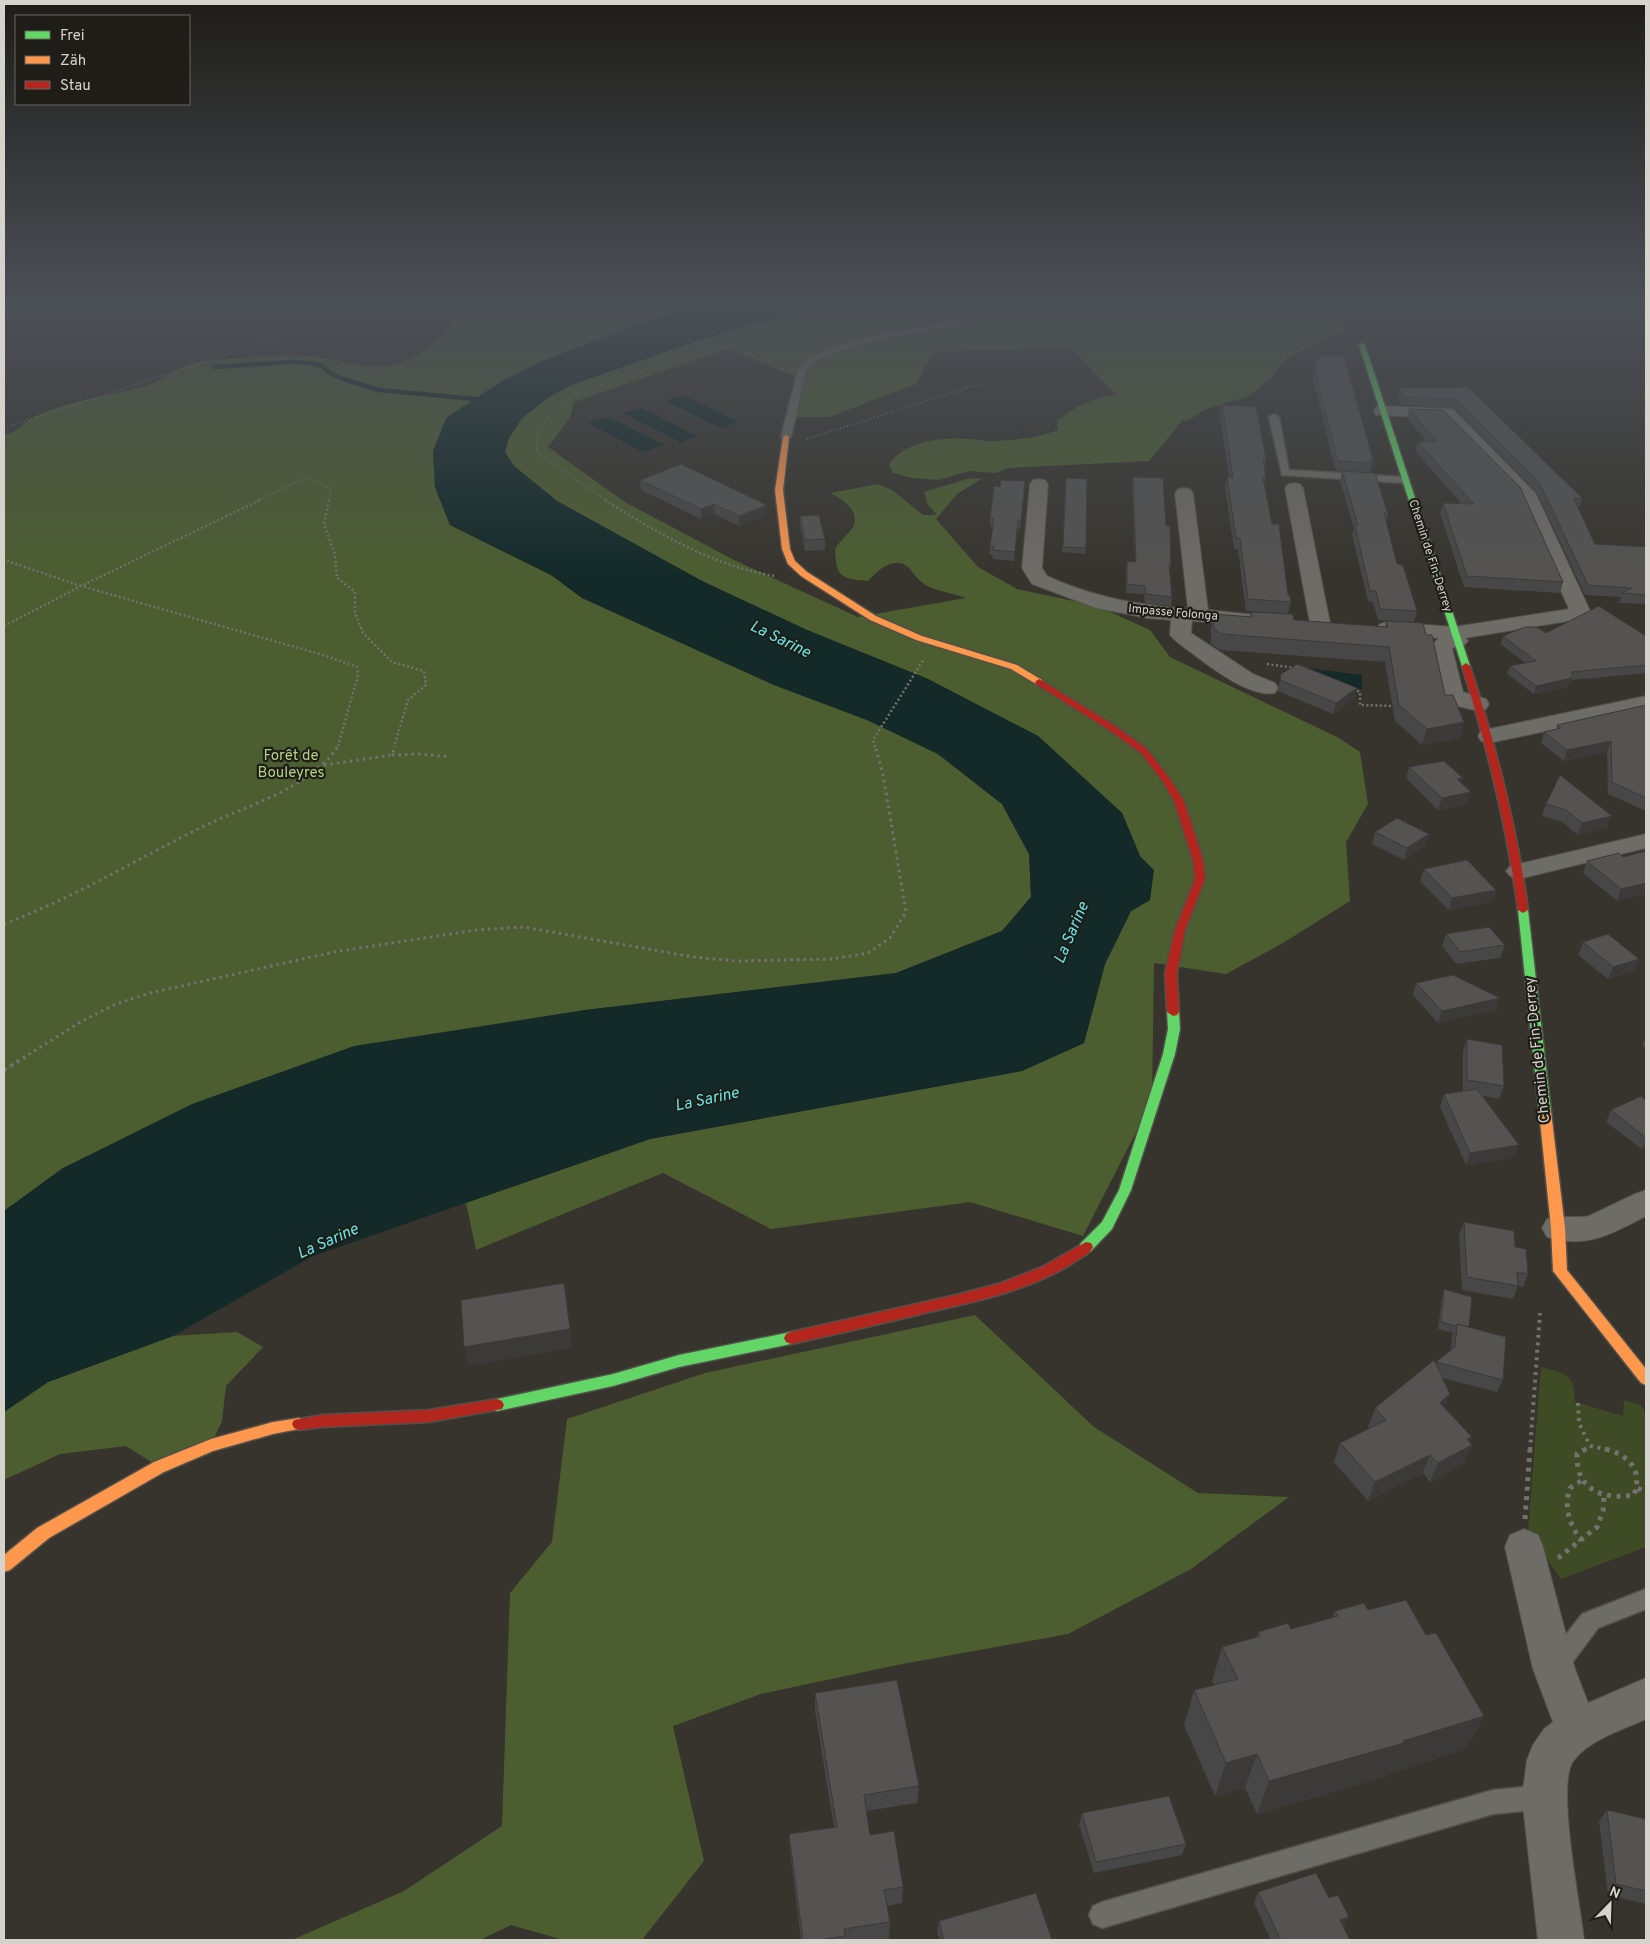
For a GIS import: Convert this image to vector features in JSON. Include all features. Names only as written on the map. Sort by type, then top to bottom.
[{"type":"street","name":"Chemin de Fin-Derrey","points":[[1377,396],[1382,411],[1456,637],[1581,613],[1527,494],[1447,413],[1382,411]]},
{"type":"street","points":[[4,1565],[43,1533],[92,1503],[159,1466],[211,1445],[273,1428],[322,1421],[429,1416],[512,1403],[613,1380],[679,1361],[775,1342],[950,1302],[1016,1283],[1054,1267],[1077,1254],[1094,1240],[1107,1225],[1125,1190],[1169,1054],[1174,1029],[1171,973],[1180,930],[1200,879],[1198,860],[1179,801],[1155,764],[1132,741],[1027,673],[999,662],[895,629],[860,611],[795,567],[788,557],[781,518],[779,490],[786,438]]},
{"type":"street","name":"Impasse Folonga","points":[[1039,484],[1032,568],[1040,580],[1054,587],[1103,604],[1146,612],[1273,620]]},
{"type":"street","points":[[1294,488],[1320,623]]},
{"type":"street","points":[[1184,493],[1191,615],[1180,635],[1244,678],[1267,688]]},
{"type":"street","points":[[1368,627],[1456,637]]},
{"type":"street","points":[[1456,637],[1441,647],[1453,695],[1478,704]]},
{"type":"street","points":[[1489,736],[1646,703]]},
{"type":"street","name":"Chemin de Fin-Derrey","points":[[1478,704],[1489,736],[1519,871],[1558,1228],[1560,1271],[1646,1379]]},
{"type":"street","points":[[1519,871],[1646,841]]},
{"type":"street","points":[[1558,1228],[1582,1230],[1596,1227],[1646,1202]]},
{"type":"street","points":[[1527,1562],[1554,1669],[1577,1729]]},
{"type":"street","points":[[1561,1940],[1544,1797],[1548,1760],[1559,1744],[1577,1729],[1646,1698]]},
{"type":"lane","points":[[786,438],[796,396]]},
{"type":"lane","name":"Chemin de Fin-Derrey","points":[[1274,417],[1285,473],[1405,480]]},
{"type":"lane","points":[[1554,1669],[1590,1621],[1646,1598]]},
{"type":"lane","points":[[1102,1915],[1493,1802],[1544,1797]]},
{"type":"path","points":[[4,428],[102,396]]},
{"type":"path","points":[[574,396],[552,412],[540,431],[537,452],[632,518],[682,546],[749,572],[783,576],[804,574]]},
{"type":"path","points":[[784,450],[816,435],[942,396]]},
{"type":"path","points":[[4,626],[81,586],[307,477],[331,489],[324,524],[335,555],[338,578],[355,592],[355,613],[363,633],[392,662],[424,671],[426,685],[408,700],[392,755]]},
{"type":"path","points":[[4,557],[10,562],[81,586],[323,655],[357,667],[358,675],[338,745],[334,753],[323,765],[272,795],[199,829],[58,902],[4,924]]},
{"type":"path","points":[[1244,678],[1264,664],[1300,668]]},
{"type":"path","points":[[4,1070],[82,1021],[116,1004],[150,993],[334,952],[476,930],[523,927],[694,957],[736,961],[832,959],[868,953],[890,938],[906,912],[883,774],[873,740],[920,666]]},
{"type":"path","points":[[1351,688],[1360,692],[1360,705],[1396,706]]},
{"type":"path","points":[[323,765],[392,755],[422,754],[450,757]]},
{"type":"path","points":[[1540,1313],[1527,1562],[1581,1541],[1597,1527],[1601,1520],[1604,1496]]},
{"type":"path","points":[[1578,1403],[1579,1423],[1590,1446]]},
{"type":"path","points":[[1590,1446],[1603,1447],[1614,1451],[1631,1462],[1639,1481],[1634,1495],[1625,1497],[1604,1496],[1596,1493],[1581,1481],[1577,1472],[1577,1454],[1590,1446]]},
{"type":"path","points":[[1581,1481],[1570,1488],[1565,1506],[1568,1521],[1581,1541]]},
{"type":"path","points":[[1638,1488],[1646,1493]]},
{"type":"green space","name":"Forêt de Bouleyres","points":[[103,396],[480,396],[447,418],[433,451],[435,487],[450,525],[551,575],[582,598],[774,685],[867,720],[938,754],[1002,804],[1029,854],[1031,897],[1002,931],[896,973],[585,1010],[63,1168],[4,1211],[4,435],[13,432],[36,416],[75,402]]},
{"type":"green space","points":[[592,396],[574,402],[570,418],[548,447],[625,502],[736,561],[858,617],[966,598],[924,584],[903,564],[897,563],[886,566],[868,581],[852,579],[842,575],[837,566],[835,549],[853,527],[855,521],[849,506],[830,493],[878,484],[892,490],[923,515],[937,515],[928,505],[924,492],[967,479],[983,478],[957,494],[936,519],[978,567],[1017,589],[1097,606],[1150,630],[1170,657],[1339,738],[1360,752],[1368,804],[1346,842],[1350,901],[1283,943],[1226,974],[1154,963],[1152,1101],[1083,1236],[970,1202],[771,1229],[663,1173],[476,1250],[466,1203],[650,1139],[1022,1071],[1084,1043],[1105,964],[1131,911],[1150,900],[1140,856],[1122,813],[1038,736],[928,679],[807,630],[702,581],[557,501],[514,466],[505,452],[509,438],[522,418],[549,397]]},
{"type":"green space","points":[[794,396],[885,396],[829,417],[790,417]]},
{"type":"green space","points":[[1108,396],[1249,396],[1204,410],[1187,421],[1183,420],[1149,461],[1008,468],[996,473],[969,471],[938,480],[912,478],[893,473],[889,464],[896,456],[914,445],[935,440],[970,439],[991,441],[1043,435],[1058,430],[1057,421],[1077,407],[1092,400]]},
{"type":"green space","points":[[975,1315],[1094,1427],[1198,1493],[1289,1497],[1191,1569],[1068,1634],[897,1665],[761,1694],[673,1726],[704,1861],[642,1940],[563,1940],[511,1925],[480,1940],[292,1940],[404,1891],[502,1826],[510,1593],[552,1542],[567,1419],[705,1373]]},
{"type":"green space","points":[[237,1332],[263,1347],[226,1386],[222,1421],[211,1445],[159,1467],[126,1446],[60,1454],[4,1480],[4,1412],[48,1382],[173,1336]]},
{"type":"green space","points":[[1541,1367],[1557,1371],[1571,1380],[1575,1392],[1575,1402],[1623,1416],[1624,1400],[1640,1405],[1646,1412],[1646,1547],[1561,1579],[1528,1532]]},
{"type":"water","name":"La Sarine","points":[[480,396],[551,396],[522,418],[509,438],[505,452],[514,466],[557,501],[702,581],[807,630],[928,679],[1038,736],[1122,813],[1140,856],[1154,870],[1150,900],[1131,911],[1105,964],[1084,1043],[1022,1071],[650,1139],[313,1256],[173,1336],[48,1382],[4,1412],[4,1211],[63,1168],[192,1104],[354,1046],[585,1010],[896,973],[1002,931],[1031,897],[1029,854],[1002,804],[938,754],[867,720],[774,685],[582,598],[551,575],[450,525],[435,487],[433,451],[446,418]]},
{"type":"water","points":[[684,396],[739,422],[721,428],[665,401]]},
{"type":"water","points":[[641,408],[697,436],[680,442],[623,413]]},
{"type":"water","points":[[609,417],[664,445],[643,452],[588,423]]},
{"type":"water","points":[[1306,668],[1362,675],[1362,690]]},
{"type":"building","points":[[1321,396],[1355,396],[1373,460],[1370,460],[1372,463],[1340,461],[1337,458]]},
{"type":"building","points":[[1477,396],[1582,498],[1574,499],[1595,544],[1646,547],[1646,595],[1622,593],[1632,588],[1588,585],[1540,484],[1456,399],[1403,397]]},
{"type":"building","points":[[1222,405],[1256,407],[1266,459],[1263,459],[1266,479],[1263,478],[1272,524],[1279,524],[1288,595],[1290,595],[1291,602],[1248,599],[1240,538],[1236,538],[1227,477],[1233,477]]},
{"type":"building","points":[[1409,409],[1443,410],[1520,487],[1563,582],[1467,576],[1443,503],[1474,504],[1418,442],[1436,441]]},
{"type":"building","points":[[681,464],[767,505],[739,516],[714,504],[701,509],[640,480]]},
{"type":"building","points":[[1342,471],[1375,473],[1388,514],[1384,513],[1397,564],[1403,565],[1417,611],[1380,609],[1376,591],[1370,591],[1355,525],[1358,525]]},
{"type":"building","points":[[1133,477],[1163,478],[1166,526],[1170,526],[1171,564],[1169,564],[1172,597],[1146,594],[1145,586],[1127,584],[1127,561],[1136,562]]},
{"type":"building","points":[[1066,478],[1087,479],[1086,548],[1063,547]]},
{"type":"building","points":[[1001,480],[1025,481],[1021,521],[1018,520],[1015,552],[993,550],[994,546],[990,546],[994,518],[990,518],[994,486],[1000,487]]},
{"type":"building","points":[[819,515],[825,539],[805,540],[800,516]]},
{"type":"building","points":[[1599,606],[1646,636],[1646,665],[1572,672],[1572,678],[1536,686],[1510,666],[1536,661],[1503,636],[1525,627],[1537,627],[1546,633]]},
{"type":"building","points":[[1251,612],[1293,614],[1294,620],[1388,627],[1386,621],[1423,623],[1426,635],[1432,635],[1445,695],[1453,695],[1464,722],[1427,729],[1399,705],[1389,647],[1222,634],[1214,629],[1213,614],[1252,617]]},
{"type":"building","points":[[1297,664],[1357,688],[1336,703],[1280,680],[1281,674]]},
{"type":"building","points":[[1646,705],[1646,798],[1612,782],[1611,741],[1567,750],[1544,732],[1561,728],[1557,725]]},
{"type":"building","points":[[1444,761],[1463,778],[1457,779],[1471,792],[1442,798],[1409,767]]},
{"type":"building","points":[[1560,775],[1612,816],[1582,823],[1566,810],[1546,804]]},
{"type":"building","points":[[1397,818],[1429,834],[1407,848],[1375,832]]},
{"type":"building","points":[[1646,851],[1646,883],[1621,889],[1587,861],[1619,853],[1623,857]]},
{"type":"building","points":[[1467,860],[1496,890],[1452,898],[1424,869]]},
{"type":"building","points":[[1489,927],[1505,945],[1460,952],[1446,934]]},
{"type":"building","points":[[1608,934],[1639,959],[1613,967],[1583,942]]},
{"type":"building","points":[[1453,975],[1500,998],[1442,1011],[1416,983]]},
{"type":"building","points":[[1467,1039],[1502,1045],[1504,1086],[1467,1080]]},
{"type":"building","points":[[1477,1089],[1519,1145],[1470,1153],[1444,1094]]},
{"type":"building","points":[[1641,1096],[1646,1101],[1646,1138],[1611,1110]]},
{"type":"building","points":[[1464,1222],[1514,1231],[1515,1247],[1526,1249],[1528,1274],[1517,1272],[1518,1286],[1467,1277]]},
{"type":"building","points":[[564,1283],[570,1329],[464,1347],[461,1300]]},
{"type":"building","points":[[1444,1289],[1472,1297],[1469,1327],[1441,1322]]},
{"type":"building","points":[[1457,1324],[1506,1337],[1503,1380],[1436,1362],[1455,1347]]},
{"type":"building","points":[[1434,1360],[1450,1394],[1440,1403],[1472,1437],[1467,1439],[1472,1445],[1438,1463],[1430,1455],[1375,1482],[1340,1443],[1386,1420],[1375,1408]]},
{"type":"building","points":[[1406,1600],[1426,1635],[1436,1633],[1484,1716],[1403,1741],[1404,1743],[1269,1781],[1257,1754],[1226,1763],[1194,1690],[1238,1679],[1222,1647],[1260,1636],[1258,1632],[1288,1623],[1291,1629],[1338,1616],[1335,1611],[1364,1603],[1368,1610]]},
{"type":"building","points":[[897,1680],[919,1786],[864,1795],[870,1835],[894,1831],[903,1887],[884,1890],[890,1922],[844,1929],[845,1936],[819,1940],[803,1940],[789,1834],[837,1827],[815,1693]]},
{"type":"building","points":[[1169,1796],[1186,1844],[1096,1862],[1082,1813]]},
{"type":"building","points":[[1607,1810],[1646,1819],[1646,1891],[1616,1884]]},
{"type":"building","points":[[1316,1873],[1329,1898],[1338,1895],[1349,1917],[1340,1920],[1350,1940],[1281,1940],[1258,1892]]},
{"type":"building","points":[[1036,1893],[1052,1940],[944,1940],[939,1921]]},
{"type":"waterway","points":[[440,396],[485,400]]},
{"type":"traffic: fast","points":[[1378,396],[1466,666]]},
{"type":"traffic: fast","points":[[1523,910],[1545,1111]]},
{"type":"traffic: fast","points":[[1086,1247],[1107,1225],[1125,1190],[1169,1054],[1174,1029],[1173,1012]]},
{"type":"traffic: fast","points":[[497,1405],[613,1380],[679,1361],[791,1338]]},
{"type":"traffic: slow","points":[[786,437],[779,490],[786,549],[791,562],[804,574],[873,618],[919,638],[1014,667],[1039,682]]},
{"type":"traffic: slow","points":[[1545,1111],[1558,1228],[1560,1271],[1646,1379]]},
{"type":"traffic: slow","points":[[4,1565],[43,1533],[159,1467],[211,1445],[273,1428],[299,1424]]},
{"type":"traffic: jam","points":[[1466,666],[1501,786],[1514,848],[1523,910]]},
{"type":"traffic: jam","points":[[1039,682],[1112,728],[1144,751],[1167,781],[1179,801],[1198,860],[1200,879],[1180,930],[1171,973],[1173,1012]]},
{"type":"traffic: jam","points":[[791,1338],[956,1301],[1002,1288],[1047,1271],[1068,1260],[1086,1247]]},
{"type":"traffic: jam","points":[[299,1424],[322,1421],[429,1416],[497,1405]]}]
